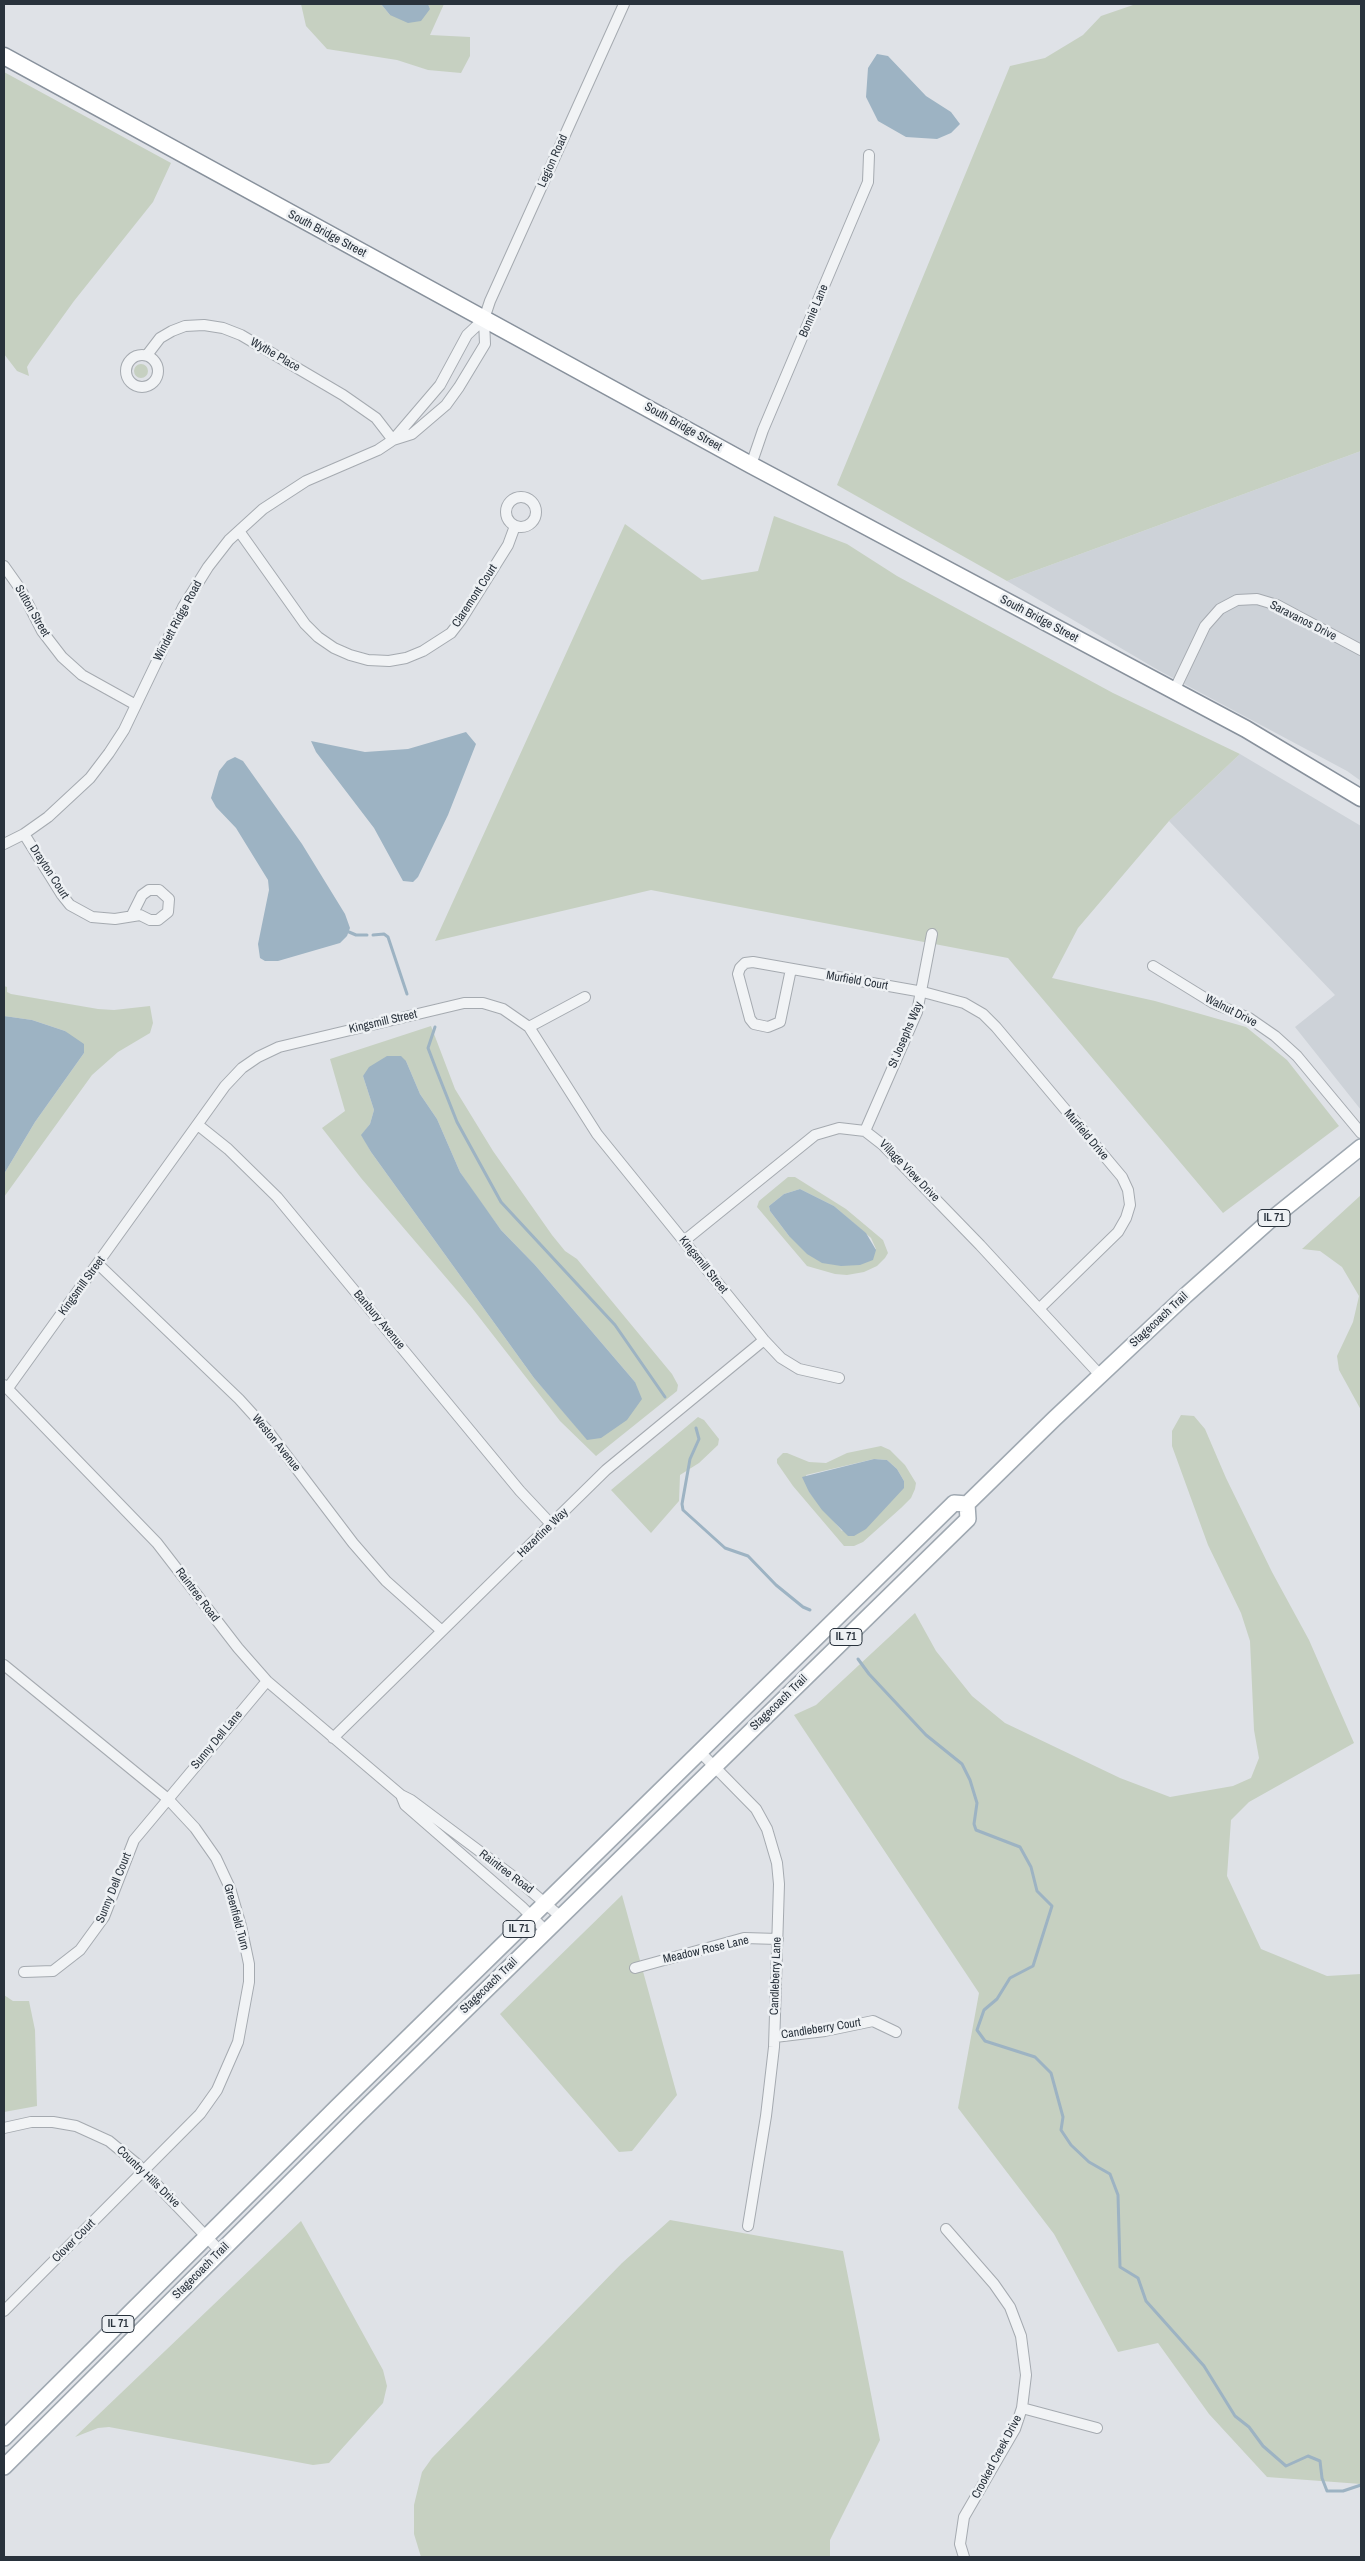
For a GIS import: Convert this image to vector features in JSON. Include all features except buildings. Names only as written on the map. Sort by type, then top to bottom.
[{"type":"highway","name":"South Bridge Street","points":[[4,56],[752,465],[1174,690],[1361,798]]},
{"type":"main road","name":"Stagecoach Trail","points":[[4,2438],[546,1902],[954,1504],[967,1504],[1100,1375],[1233,1253],[1361,1147]]},
{"type":"main road","name":"Stagecoach Trail","points":[[4,2467],[220,2251],[968,1519],[967,1504]]},
{"type":"street","name":"Legion Road","points":[[484,319],[490,301],[624,4]]},
{"type":"street","name":"Bonnie Lane","points":[[752,465],[763,430],[868,182],[868,154]]},
{"type":"street","name":"Windett Ridge Road","points":[[4,844],[24,834],[48,817],[90,778],[119,738],[196,586],[216,557],[239,531],[263,509],[306,480],[378,450],[393,440],[440,385],[467,335],[484,319]]},
{"type":"street","name":"Windett Ridge Road","points":[[393,440],[412,434],[446,405],[484,344],[484,319]]},
{"type":"street","name":"Wythe Place","points":[[147,355],[160,338],[185,326],[204,325],[223,328],[241,336],[343,395],[376,418],[393,440]]},
{"type":"street","name":"Claremont Court","points":[[239,531],[305,624],[318,637],[334,648],[350,655],[368,660],[389,660],[423,652],[451,632],[461,620],[508,544],[516,526]]},
{"type":"street","name":"Sutton Street","points":[[4,566],[21,590],[42,631],[62,657],[82,675],[136,705]]},
{"type":"street","name":"Saravanos Drive","points":[[1174,690],[1205,626],[1220,609],[1229,603],[1243,599],[1257,599],[1277,606],[1361,650]]},
{"type":"street","name":"Drayton Court","points":[[24,834],[70,904],[92,916],[103,919],[132,915]]},
{"type":"street","name":"St Josephs Way","points":[[865,1131],[917,1012],[923,992],[932,934]]},
{"type":"street","name":"Murfield Court","points":[[791,969],[780,1022],[768,1027],[754,1024],[750,1019],[738,974],[740,968],[745,963],[753,962],[923,992]]},
{"type":"street","name":"Walnut Drive","points":[[1153,966],[1214,1003],[1249,1018],[1275,1036],[1297,1056],[1361,1133]]},
{"type":"street","name":"Murfield Drive","points":[[923,992],[964,1003],[983,1014],[1122,1177],[1128,1190],[1130,1205],[1126,1218],[1118,1232],[1040,1308]]},
{"type":"street","points":[[529,1027],[585,996]]},
{"type":"street","name":"Kingsmill Street","points":[[6,1386],[98,1264],[225,1086],[242,1068],[258,1057],[279,1047],[464,1003],[484,1003],[503,1009],[520,1018],[529,1027],[597,1134],[764,1340],[782,1358],[800,1369],[839,1378]]},
{"type":"street","name":"Banbury Avenue","points":[[198,1125],[229,1150],[277,1197],[520,1491],[551,1524]]},
{"type":"street","points":[[684,1241],[815,1135],[839,1128],[865,1131]]},
{"type":"street","name":"Village View Drive","points":[[865,1131],[884,1145],[1040,1308],[1100,1375]]},
{"type":"street","name":"Weston Avenue","points":[[98,1264],[239,1399],[268,1431],[386,1581],[442,1631]]},
{"type":"street","name":"Hazertine Way","points":[[333,1738],[628,1451],[764,1340]]},
{"type":"street","name":"Raintree Road","points":[[6,1386],[157,1543],[238,1648],[267,1681],[401,1795],[411,1800],[546,1902],[560,1917]]},
{"type":"street","name":"Greenfield Turn","points":[[4,1665],[168,1799],[195,1828],[216,1858],[230,1888],[244,1942],[249,1982],[238,2042],[217,2090],[187,2130],[144,2172]]},
{"type":"street","name":"Sunny Dell Lane","points":[[168,1799],[267,1681]]},
{"type":"street","name":"Candleberry Lane","points":[[700,1752],[746,1797],[767,1829],[778,1863],[775,2037],[766,2116],[748,2226]]},
{"type":"street","name":"Raintree Road","points":[[401,1795],[405,1806],[546,1931]]},
{"type":"street","name":"Sunny Dell Court","points":[[24,1972],[53,1971],[80,1950],[104,1917],[134,1840],[168,1799]]},
{"type":"street","name":"Meadow Rose Lane","points":[[635,1968],[744,1938],[778,1939]]},
{"type":"street","name":"Candleberry Court","points":[[775,2037],[818,2032],[873,2021],[896,2032]]},
{"type":"street","name":"Country Hills Drive","points":[[4,2128],[42,2122],[76,2126],[109,2141],[144,2172],[220,2251]]},
{"type":"street","name":"Clover Court","points":[[4,2311],[144,2172]]},
{"type":"street","name":"Crooked Creek Drive","points":[[946,2229],[994,2284],[1010,2307],[1021,2336],[1026,2375],[1022,2408],[1014,2429],[964,2517],[960,2544],[964,2557]]},
{"type":"street","points":[[1022,2408],[1097,2428]]},
{"type":"shaded area","points":[[1361,451],[1361,781],[1347,771],[1158,670],[1007,581]]},
{"type":"shaded area","points":[[1240,754],[1361,826],[1361,1110],[1295,1027],[1335,995],[1169,821]]},
{"type":"green space","points":[[301,4],[381,4],[390,15],[430,9],[428,4],[444,4],[430,35],[470,37],[470,56],[461,73],[428,70],[397,60],[327,49],[306,26]]},
{"type":"green space","points":[[1136,4],[1361,4],[1361,451],[1007,581],[837,485],[1010,66],[1045,58],[1083,35],[1101,16]]},
{"type":"green space","points":[[4,72],[171,163],[153,202],[74,301],[30,362],[27,367],[29,376],[17,371],[4,354]]},
{"type":"green space","points":[[138,364],[144,364],[148,371],[144,378],[138,378],[134,374],[134,368]]},
{"type":"green space","points":[[774,516],[847,544],[897,576],[1113,693],[1240,754],[1169,821],[1078,928],[1052,978],[1155,1001],[1246,1027],[1287,1060],[1339,1126],[1223,1213],[1008,958],[651,890],[435,941],[625,524],[702,580],[758,571]]},
{"type":"green space","points":[[4,986],[7,987],[7,992],[11,994],[98,1009],[114,1010],[150,1006],[153,1023],[150,1033],[118,1052],[92,1075],[4,1197],[4,1174],[35,1122],[84,1053],[65,1031],[32,1020],[4,1016]]},
{"type":"green space","points":[[431,1026],[455,1089],[493,1151],[552,1235],[565,1251],[577,1259],[672,1374],[678,1385],[677,1391],[596,1456],[560,1421],[472,1308],[361,1178],[322,1128],[345,1111],[330,1059]],"holes":[[[406,1061],[420,1094],[437,1119],[460,1172],[501,1230],[535,1265],[635,1382],[587,1439],[534,1378],[371,1152],[362,1135],[370,1124],[374,1110],[363,1076]]]},
{"type":"green space","points":[[788,1177],[795,1177],[846,1209],[883,1240],[888,1253],[877,1266],[864,1272],[847,1275],[835,1274],[807,1266],[757,1207],[759,1201]],"holes":[[[800,1189],[834,1206],[871,1238],[876,1249],[789,1236],[770,1211],[769,1206],[784,1194]]]},
{"type":"green space","points":[[1361,1195],[1361,1410],[1339,1370],[1337,1356],[1353,1322],[1359,1296],[1342,1267],[1320,1251],[1302,1249]]},
{"type":"green space","points":[[1181,1415],[1194,1416],[1205,1429],[1226,1478],[1272,1572],[1309,1640],[1354,1743],[1249,1802],[1231,1820],[1227,1876],[1261,1949],[1327,1976],[1361,1974],[1361,2484],[1267,2477],[1209,2414],[1158,2343],[1118,2352],[1054,2234],[958,2108],[979,1993],[794,1715],[816,1705],[915,1613],[936,1651],[972,1696],[1005,1723],[1120,1778],[1170,1797],[1233,1786],[1251,1778],[1259,1758],[1254,1730],[1250,1641],[1241,1613],[1208,1545],[1172,1446],[1172,1431]]},
{"type":"green space","points":[[698,1417],[704,1420],[719,1439],[718,1445],[699,1463],[680,1475],[679,1501],[651,1533],[611,1490]]},
{"type":"green space","points":[[881,1446],[890,1450],[905,1465],[916,1483],[911,1498],[863,1542],[854,1546],[844,1546],[793,1486],[777,1463],[777,1459],[783,1453],[809,1462],[826,1463],[847,1453]],"holes":[[[874,1459],[887,1460],[897,1469],[904,1481],[842,1531],[809,1492],[806,1475]]]},
{"type":"green space","points":[[622,1895],[677,2095],[632,2151],[619,2152],[500,2014]]},
{"type":"green space","points":[[4,1995],[13,2001],[29,2001],[35,2030],[37,2106],[4,2112]]},
{"type":"green space","points":[[670,2220],[843,2251],[880,2440],[830,2540],[830,2557],[421,2557],[414,2534],[414,2505],[422,2472],[432,2458],[622,2263]]},
{"type":"green space","points":[[301,2221],[383,2370],[387,2386],[383,2403],[329,2463],[313,2465],[109,2427],[98,2428],[75,2437]]},
{"type":"water","points":[[381,4],[428,4],[430,9],[421,21],[408,23],[390,15]]},
{"type":"water","points":[[877,54],[888,56],[926,96],[951,112],[960,124],[951,133],[937,139],[906,137],[878,121],[866,97],[868,68]]},
{"type":"water","points":[[466,732],[476,744],[448,815],[418,877],[413,882],[403,881],[374,828],[316,752],[311,741],[365,752],[408,749]]},
{"type":"water","points":[[235,757],[243,761],[302,844],[345,914],[350,928],[347,936],[340,943],[278,961],[265,961],[260,958],[258,944],[269,890],[268,880],[236,828],[216,807],[211,798],[219,771],[227,761]]},
{"type":"water","points":[[4,1016],[32,1020],[65,1031],[84,1044],[84,1053],[35,1122],[4,1174]]},
{"type":"water","points":[[387,1056],[401,1056],[406,1061],[420,1094],[437,1119],[460,1172],[501,1230],[535,1265],[635,1382],[642,1399],[627,1420],[601,1438],[587,1440],[534,1378],[371,1152],[361,1135],[370,1124],[374,1110],[363,1076],[369,1067]]},
{"type":"water","points":[[800,1189],[834,1206],[866,1233],[876,1250],[873,1260],[860,1265],[841,1266],[822,1263],[807,1254],[789,1236],[770,1211],[769,1206],[784,1194]]},
{"type":"water","points":[[874,1459],[887,1460],[897,1469],[904,1481],[904,1488],[866,1529],[854,1536],[848,1536],[822,1510],[809,1492],[802,1477]]},
{"type":"waterway","points":[[349,932],[356,935],[367,935]]},
{"type":"waterway","points":[[373,935],[384,934],[388,937],[407,994]]},
{"type":"waterway","points":[[435,1027],[428,1048],[457,1122],[501,1202],[615,1325],[665,1397]]},
{"type":"waterway","points":[[696,1428],[699,1439],[690,1459],[682,1504],[683,1510],[725,1548],[748,1556],[776,1585],[803,1607],[810,1610]]},
{"type":"waterway","points":[[858,1659],[869,1674],[926,1735],[962,1764],[970,1780],[977,1803],[974,1824],[976,1830],[1020,1847],[1031,1867],[1037,1891],[1052,1906],[1033,1966],[1010,1978],[997,1999],[984,2010],[977,2030],[985,2041],[1035,2057],[1051,2073],[1063,2117],[1061,2130],[1071,2145],[1089,2162],[1110,2174],[1118,2195],[1120,2267],[1138,2278],[1146,2301],[1204,2366],[1235,2416],[1249,2427],[1263,2446],[1286,2466],[1308,2456],[1320,2461],[1322,2478],[1327,2491],[1343,2491],[1361,2485]]}]
